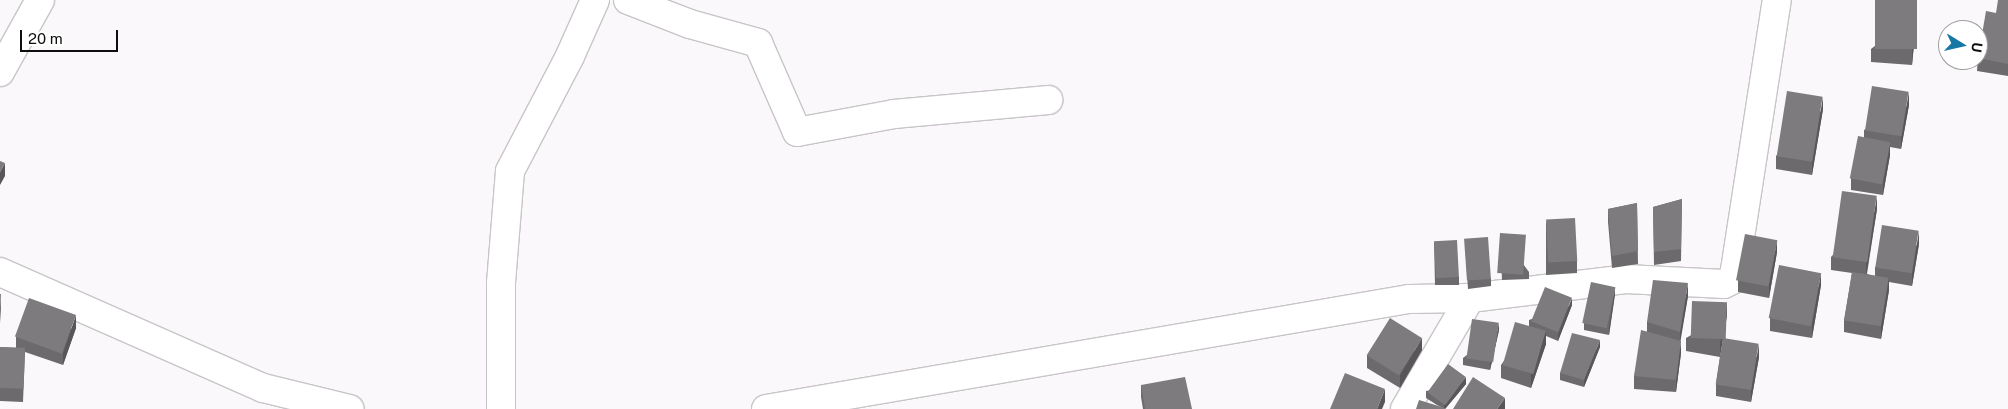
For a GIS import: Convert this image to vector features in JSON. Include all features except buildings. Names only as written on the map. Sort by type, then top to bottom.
[{"type":"street","points":[[0,72],[40,0]]},
{"type":"street","points":[[501,409],[501,283],[510,171],[570,56],[595,0]]},
{"type":"street","points":[[628,0],[690,24],[758,43],[797,132],[894,114],[1048,100]]},
{"type":"street","points":[[766,409],[1409,299],[1470,298],[1626,279],[1724,284],[1732,280],[1777,0]]},
{"type":"street","points":[[0,272],[262,388],[348,409]]},
{"type":"street","points":[[1405,409],[1470,298]]}]
